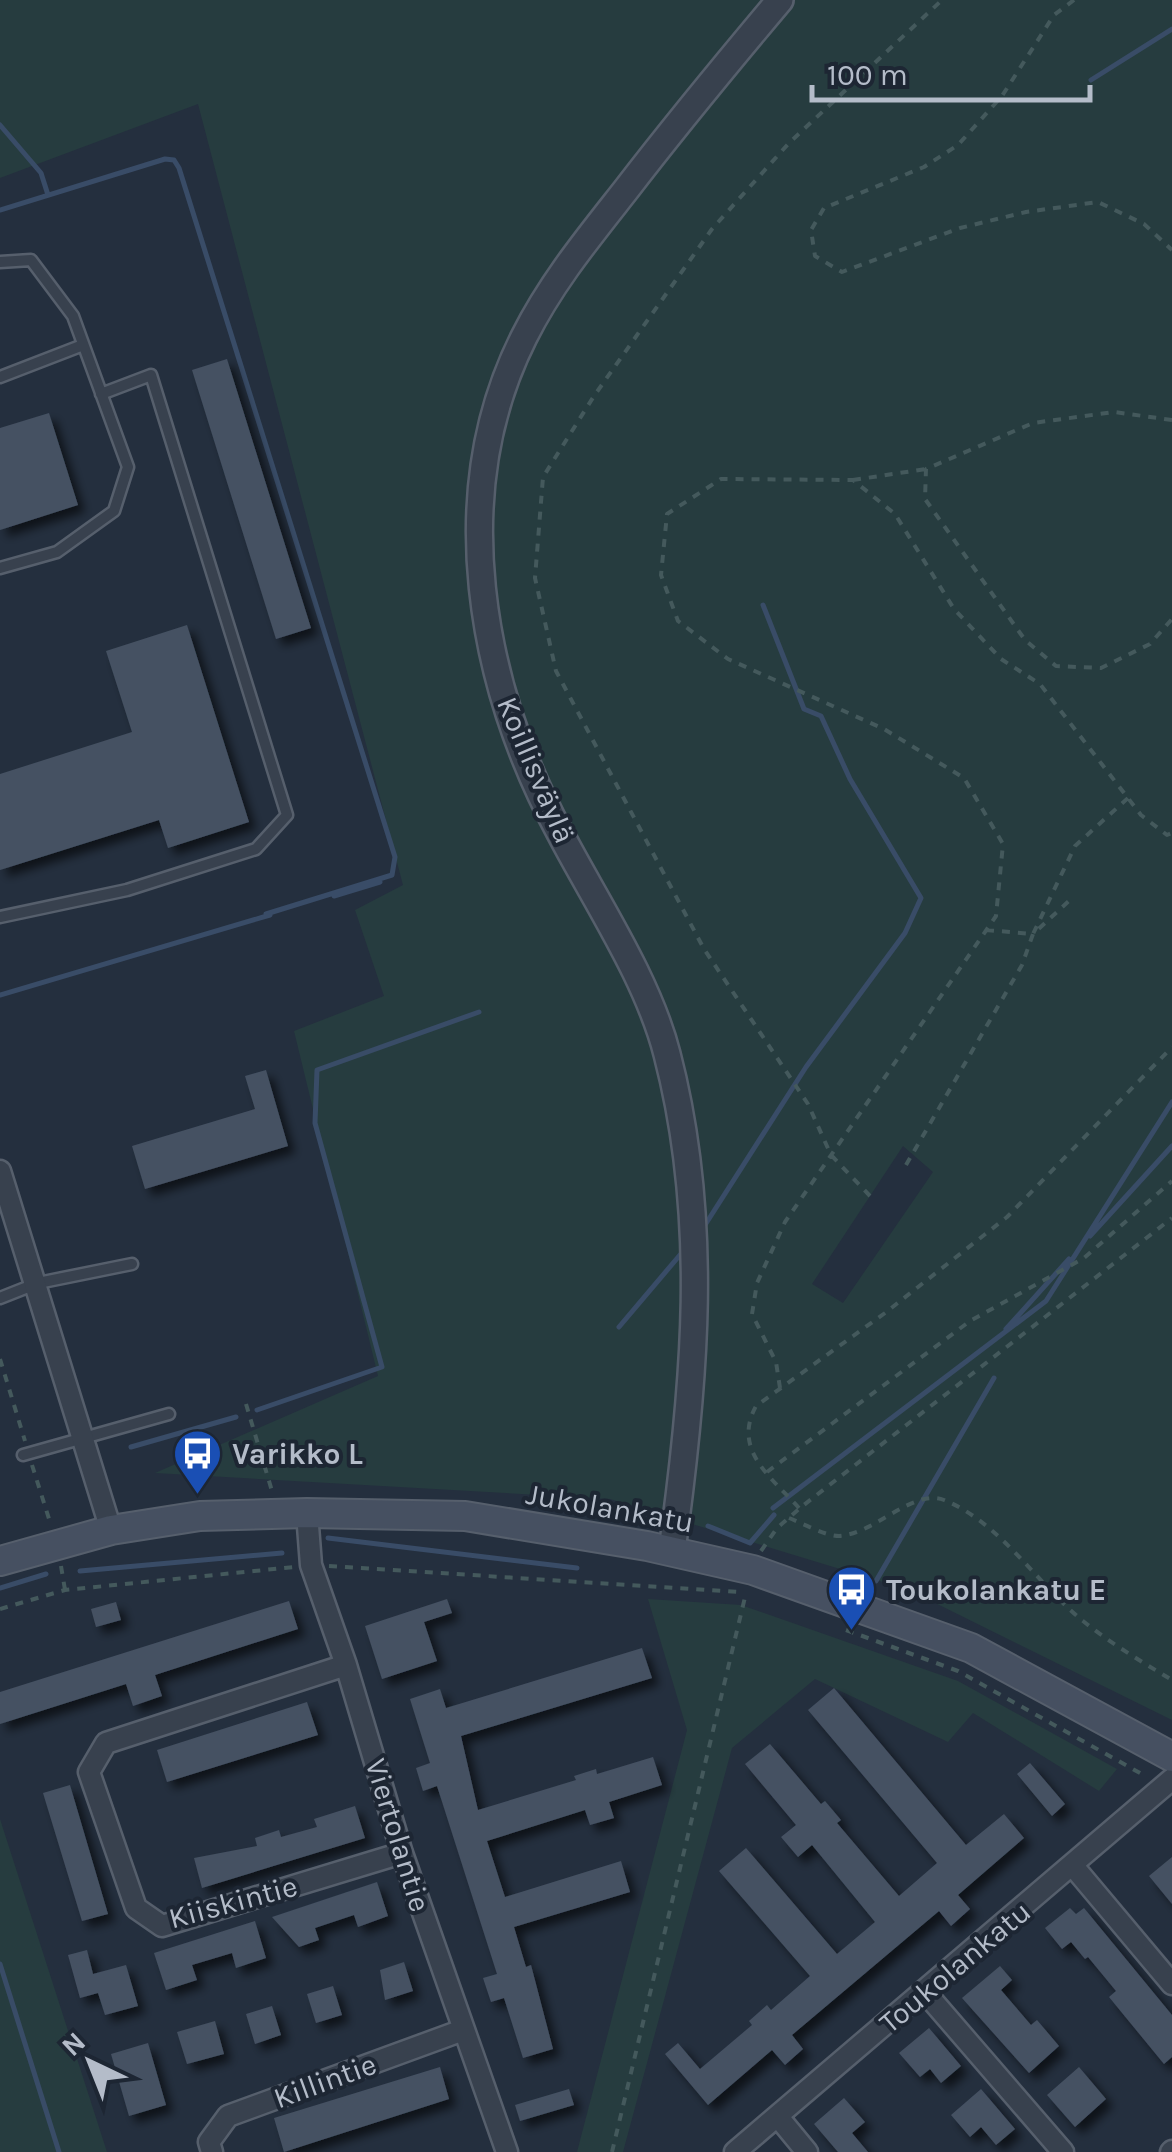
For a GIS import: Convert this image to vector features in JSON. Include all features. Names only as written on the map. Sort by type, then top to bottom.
[{"type":"main road","name":"Jukolankatu","points":[[0,1562],[111,1530],[200,1516],[293,1514],[465,1516],[672,1550],[750,1581],[971,1648],[1172,1757]]},
{"type":"street","name":"Koillisväylä","points":[[672,1550],[689,1428],[695,1336],[695,1225],[687,1142],[666,1049],[618,939],[557,829],[509,722],[482,608],[483,485],[494,420],[522,340],[560,273],[780,0]]},
{"type":"street","points":[[0,1171],[111,1530]]},
{"type":"street","name":"Viertolantie","points":[[293,1514],[346,1665],[402,1854],[507,2152]]},
{"type":"street","name":"Kiiskintie","points":[[346,1665],[106,1743],[89,1772],[136,1908],[162,1926],[402,1854]]},
{"type":"street","name":"Toukolankatu","points":[[735,2152],[1169,1783]]},
{"type":"street","points":[[1073,1866],[1172,1984]]},
{"type":"street","points":[[924,1991],[1063,2152]]},
{"type":"street","name":"Killintie","points":[[212,2152],[208,2142],[228,2116],[463,2030]]},
{"type":"street","points":[[778,2118],[807,2152]]},
{"type":"lane","points":[[0,262],[32,260],[73,316],[128,466],[114,510],[57,552],[0,568]]},
{"type":"lane","points":[[0,377],[83,345]]},
{"type":"lane","points":[[0,916],[127,890],[256,848],[287,815],[151,375],[101,394]]},
{"type":"lane","points":[[0,1298],[38,1284],[132,1264]]},
{"type":"lane","points":[[26,1454],[169,1414]]},
{"type":"path","points":[[870,1196],[831,1155],[808,1104],[704,949],[556,671],[535,578],[543,478],[712,229],[789,143],[942,0]]},
{"type":"path","points":[[1074,0],[1054,15],[1002,96],[958,146],[924,167],[824,208],[811,230],[815,256],[842,272],[960,228],[1026,212],[1098,202],[1144,224],[1172,250]]},
{"type":"path","points":[[780,1388],[776,1362],[752,1314],[758,1284],[785,1222],[996,916],[1003,844],[964,778],[884,729],[728,659],[678,620],[662,575],[667,514],[720,478],[853,480],[926,469],[1034,422],[1114,412],[1172,420]]},
{"type":"path","points":[[926,469],[925,499],[1025,640],[1056,666],[1101,668],[1113,664],[1150,644],[1172,619]]},
{"type":"path","points":[[853,480],[895,514],[954,609],[1000,658],[1040,684],[1141,814],[1167,835],[1172,833]]},
{"type":"path","points":[[906,1164],[1022,965],[1076,846],[1128,798]]},
{"type":"path","points":[[985,930],[1033,934],[1070,900]]},
{"type":"path","points":[[800,1508],[748,1449],[746,1424],[756,1406],[885,1313],[1007,1216],[1172,1047]]},
{"type":"path","points":[[767,1472],[970,1321],[1041,1278],[1084,1258],[1172,1181]]},
{"type":"path","points":[[612,2152],[750,1581],[764,1543],[800,1508],[1172,1218]]},
{"type":"path","points":[[0,1359],[26,1454],[57,1544],[65,1590]]},
{"type":"path","points":[[246,1404],[293,1514]]},
{"type":"path","points":[[789,1518],[838,1536],[887,1520],[918,1498],[942,1499],[978,1522],[1082,1620],[1172,1680]]},
{"type":"path","points":[[0,1610],[65,1590],[310,1566],[750,1581]]},
{"type":"path","points":[[834,1625],[958,1671],[1169,1783]]},
{"type":"green space","points":[[0,0],[1172,0],[1172,1720],[909,1590],[610,1499],[155,1473],[378,1376],[294,1031],[384,996],[355,910],[403,885],[198,104],[0,178]],"holes":[[[903,1146],[933,1172],[843,1303],[812,1284]]]},
{"type":"green space","points":[[648,1599],[741,1605],[958,1681],[1117,1769],[1099,1791],[973,1713],[948,1742],[815,1679],[732,1748],[623,2152],[577,2152],[687,1730]]},
{"type":"green space","points":[[0,1819],[107,2152],[0,2152]]},
{"type":"building","points":[[227,359],[311,628],[276,639],[192,370]]},
{"type":"building","points":[[49,413],[78,505],[0,530],[0,428]]},
{"type":"building","points":[[187,625],[249,822],[168,848],[159,820],[0,870],[0,774],[132,732],[106,651]]},
{"type":"building","points":[[266,1070],[288,1146],[145,1189],[132,1146],[255,1109],[245,1076]]},
{"type":"building","points":[[447,1599],[452,1613],[424,1622],[437,1661],[382,1679],[365,1626]]},
{"type":"building","points":[[289,1601],[298,1629],[155,1675],[162,1696],[133,1706],[126,1684],[0,1724],[0,1692]]},
{"type":"building","points":[[116,1602],[121,1620],[96,1627],[91,1609]]},
{"type":"building","points":[[642,1648],[652,1678],[461,1736],[478,1810],[576,1780],[574,1776],[596,1769],[597,1774],[653,1757],[662,1785],[609,1802],[614,1818],[590,1825],[585,1810],[487,1841],[505,1897],[621,1861],[630,1892],[514,1927],[526,1967],[531,1965],[553,2049],[523,2058],[504,1998],[491,2002],[483,1978],[497,1974],[437,1786],[423,1791],[416,1768],[430,1763],[410,1699],[440,1689],[446,1708]]},
{"type":"building","points":[[834,1688],[966,1845],[1004,1814],[1024,1838],[958,1895],[970,1909],[951,1926],[939,1911],[792,2035],[803,2049],[785,2065],[772,2050],[708,2105],[665,2054],[678,2043],[700,2069],[752,2025],[749,2021],[767,2005],[771,2010],[810,1976],[719,1871],[746,1848],[837,1954],[875,1922],[812,1845],[798,1857],[781,1837],[796,1825],[745,1764],[770,1744],[821,1804],[825,1801],[841,1820],[837,1823],[899,1896],[937,1863],[808,1710]]},
{"type":"building","points":[[307,1702],[318,1735],[167,1782],[157,1750]]},
{"type":"building","points":[[1030,1763],[1065,1804],[1052,1816],[1017,1774]]},
{"type":"building","points":[[70,1785],[108,1914],[82,1921],[43,1793]]},
{"type":"building","points":[[355,1806],[365,1838],[202,1888],[194,1858],[257,1846],[255,1838],[279,1830],[281,1837],[317,1827],[314,1819]]},
{"type":"building","points":[[1172,1857],[1172,1904],[1149,1876]]},
{"type":"building","points":[[377,1882],[388,1916],[358,1927],[354,1915],[315,1928],[319,1940],[299,1947],[272,1917]]},
{"type":"building","points":[[1070,1908],[1076,1914],[1084,1908],[1172,2015],[1172,2057],[1164,2064],[1109,1997],[1116,1991],[1088,1957],[1085,1959],[1071,1942],[1062,1949],[1045,1928]]},
{"type":"building","points":[[255,1921],[266,1958],[236,1968],[232,1953],[192,1965],[197,1980],[166,1990],[154,1953]]},
{"type":"building","points":[[87,1950],[93,1974],[126,1965],[138,2006],[105,2015],[98,1993],[80,1998],[68,1955]]},
{"type":"building","points":[[404,1962],[413,1991],[385,2000],[380,1970]]},
{"type":"building","points":[[1000,1966],[1012,1980],[1001,1990],[1031,2025],[1037,2020],[1059,2046],[1029,2073],[962,1998]]},
{"type":"building","points":[[333,1986],[342,2015],[316,2023],[307,1994]]},
{"type":"building","points":[[272,2006],[281,2035],[255,2044],[246,2014]]},
{"type":"building","points":[[215,2021],[224,2054],[187,2064],[177,2032]]},
{"type":"building","points":[[929,2028],[961,2066],[941,2083],[930,2069],[920,2077],[899,2053]]},
{"type":"building","points":[[148,2043],[166,2105],[129,2116],[111,2054]]},
{"type":"building","points":[[440,2067],[449,2099],[284,2152],[274,2118]]},
{"type":"building","points":[[1079,2067],[1106,2099],[1075,2127],[1047,2095]]},
{"type":"building","points":[[569,2089],[574,2105],[520,2121],[515,2105]]},
{"type":"building","points":[[981,2089],[1015,2129],[996,2145],[981,2127],[970,2137],[951,2115]]},
{"type":"building","points":[[844,2098],[865,2122],[852,2133],[868,2152],[838,2152],[814,2124]]},
{"type":"waterway","points":[[1091,80],[1172,29]]},
{"type":"waterway","points":[[0,125],[41,173],[48,195]]},
{"type":"waterway","points":[[0,210],[165,159],[174,160],[179,168],[395,857],[392,875],[266,914]]},
{"type":"waterway","points":[[705,1225],[806,1067],[905,933],[921,898],[850,779],[821,716],[804,709],[763,605]]},
{"type":"waterway","points":[[334,896],[380,882]]},
{"type":"waterway","points":[[0,995],[270,915]]},
{"type":"waterway","points":[[257,1410],[382,1367],[315,1123],[317,1070],[479,1012]]},
{"type":"waterway","points":[[773,1508],[1046,1301],[1172,1102]]},
{"type":"waterway","points":[[1090,1236],[1172,1146]]},
{"type":"waterway","points":[[619,1327],[685,1249]]},
{"type":"waterway","points":[[1006,1329],[1069,1259]]},
{"type":"waterway","points":[[876,1581],[994,1378]]},
{"type":"waterway","points":[[131,1447],[236,1417]]},
{"type":"waterway","points":[[592,1507],[658,1512]]},
{"type":"waterway","points":[[708,1526],[750,1543],[774,1515]]},
{"type":"waterway","points":[[328,1538],[577,1568]]},
{"type":"waterway","points":[[80,1571],[282,1553]]},
{"type":"waterway","points":[[0,1588],[46,1574]]},
{"type":"waterway","points":[[0,1964],[59,2152]]},
{"type":"place","name":"Varikko L","points":[[197,1496]]},
{"type":"place","name":"Toukolankatu E","points":[[851,1632]]}]
